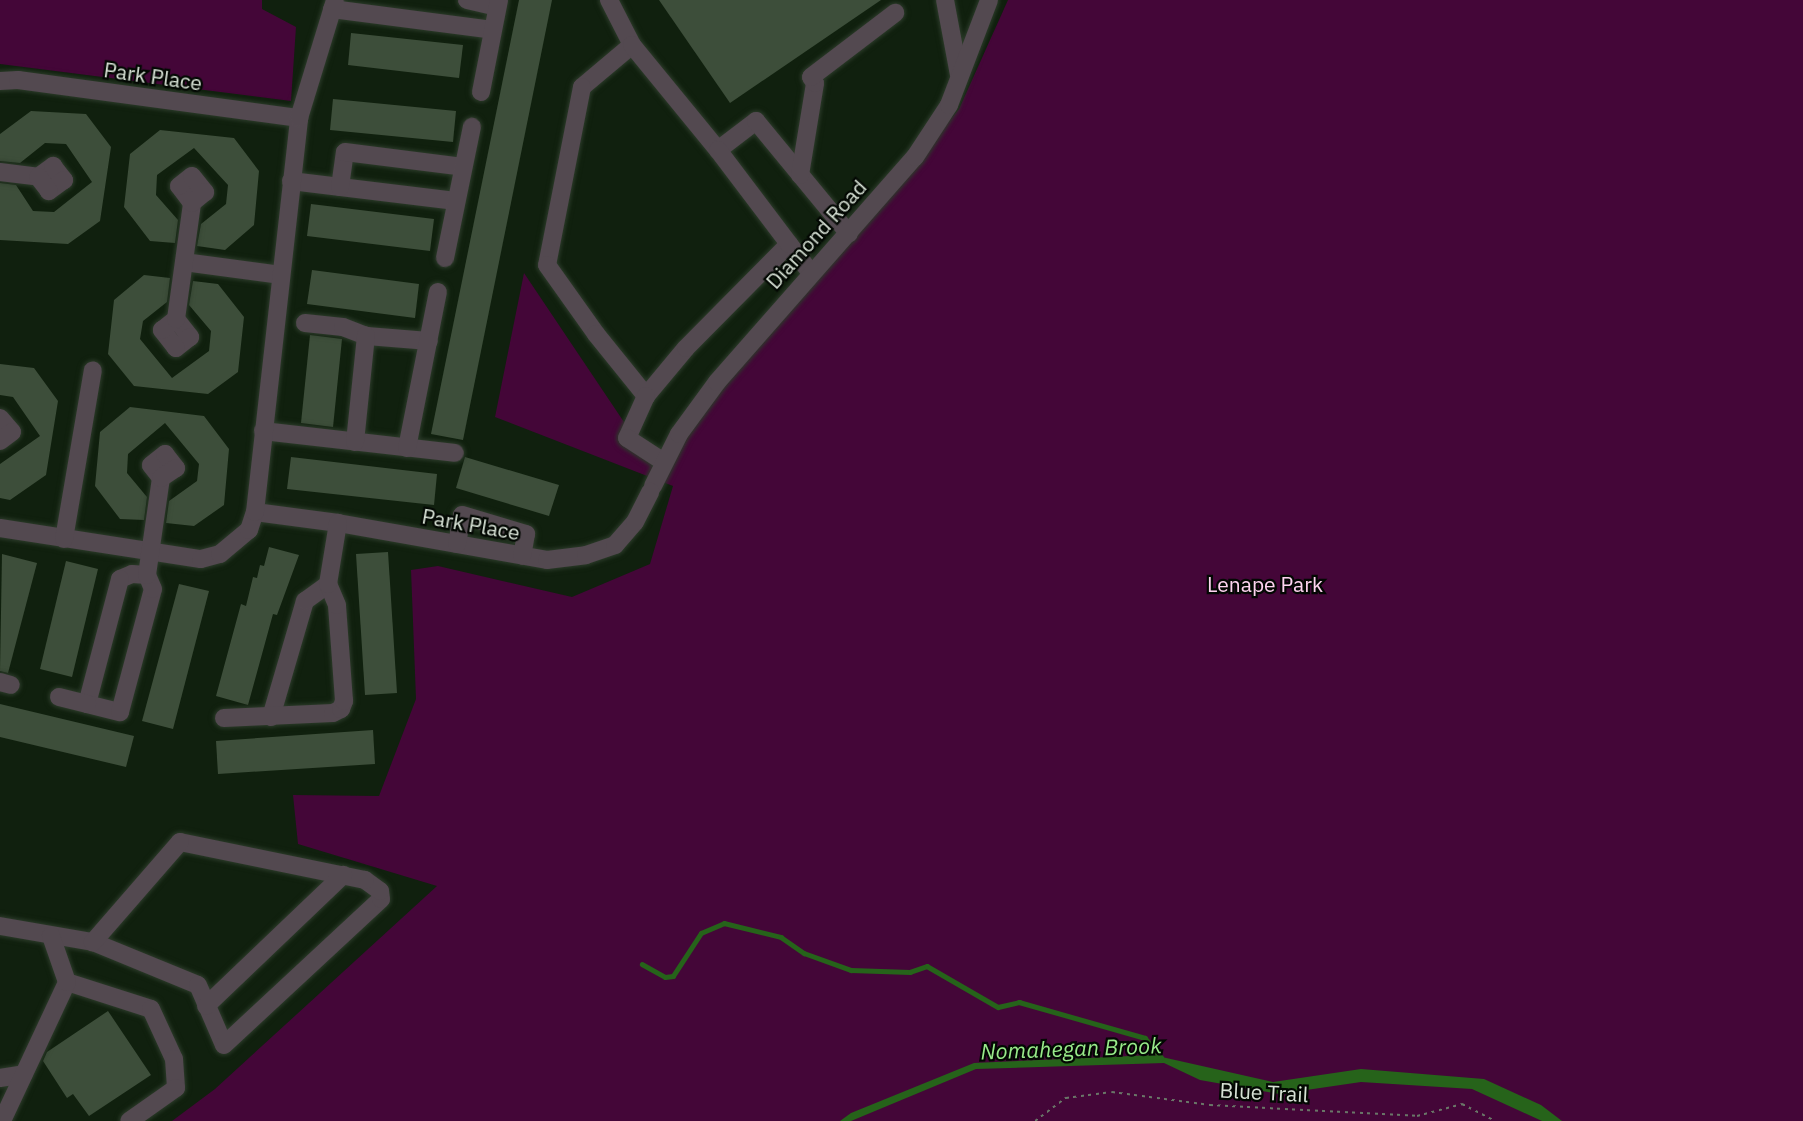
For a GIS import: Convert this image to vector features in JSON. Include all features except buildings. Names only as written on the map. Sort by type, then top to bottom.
[{"type":"street","points":[[467,0],[498,3],[481,92]]},
{"type":"street","points":[[609,0],[632,45],[718,150],[812,273]]},
{"type":"street","points":[[945,0],[960,77]]},
{"type":"street","name":"Diamond Road","points":[[651,489],[664,462],[717,382],[915,157],[950,105],[989,0]]},
{"type":"street","points":[[0,528],[201,560],[220,554],[249,530],[255,512],[262,431],[299,118],[334,4],[493,30]]},
{"type":"street","points":[[800,175],[815,82],[811,77],[895,13]]},
{"type":"street","points":[[632,45],[582,87],[547,265],[646,396]]},
{"type":"street","name":"Park Place","points":[[0,81],[18,80],[299,118]]},
{"type":"street","points":[[718,150],[756,121],[849,234]]},
{"type":"street","points":[[445,258],[472,127]]},
{"type":"street","points":[[340,187],[345,152],[463,167]]},
{"type":"street","points":[[0,172],[38,177]]},
{"type":"street","points":[[291,181],[456,201]]},
{"type":"street","points":[[176,319],[192,202]]},
{"type":"street","points":[[664,462],[627,438],[646,396],[686,348],[789,244]]},
{"type":"street","points":[[184,262],[281,275]]},
{"type":"street","points":[[407,448],[438,292]]},
{"type":"street","points":[[305,323],[343,327],[366,336],[429,341]]},
{"type":"street","points":[[355,442],[366,336]]},
{"type":"street","points":[[64,539],[93,370]]},
{"type":"street","points":[[0,418],[12,432],[0,441]]},
{"type":"street","points":[[262,431],[455,453]]},
{"type":"street","points":[[59,697],[120,712],[153,589],[147,575],[152,554],[161,478]]},
{"type":"street","name":"Park Place","points":[[255,512],[338,522],[547,560],[586,555],[615,545],[635,522],[651,489]]},
{"type":"street","points":[[456,544],[462,515],[526,534],[522,556]]},
{"type":"street","points":[[224,718],[333,713],[344,701],[337,605],[327,584],[338,522]]},
{"type":"street","points":[[87,704],[120,579],[132,574],[147,575]]},
{"type":"street","points":[[271,717],[304,601],[327,584]]},
{"type":"street","points":[[0,926],[93,942],[198,985],[224,1045],[381,899],[376,884],[343,875],[180,842],[93,942]]},
{"type":"street","points":[[206,1006],[343,875]]},
{"type":"street","points":[[2,1121],[67,982],[51,936]]},
{"type":"street","points":[[67,982],[151,1009],[174,1059],[176,1088],[129,1121]]},
{"type":"street","points":[[0,1078],[24,1074]]},
{"type":"path","name":"Blue Trail","points":[[1035,1121],[1066,1098],[1112,1092],[1210,1105],[1417,1116],[1462,1104],[1490,1116],[1495,1121]]},
{"type":"path","points":[[1486,1121],[1490,1116]]},
{"type":"green space","points":[[0,0],[262,0],[262,9],[296,27],[291,101],[0,64]]},
{"type":"green space","name":"Lenape Park","points":[[1008,0],[1803,0],[1803,1121],[172,1121],[215,1089],[437,886],[298,844],[293,795],[379,796],[416,699],[411,570],[438,566],[572,597],[650,564],[673,486],[495,417],[524,273],[638,443],[673,454],[693,420],[843,251],[959,109]]},
{"type":"shaded area","points":[[1153,1055],[1273,1082],[1361,1069],[1484,1079],[1541,1105],[1562,1121],[1542,1121],[1472,1089],[1361,1082],[1279,1094],[1200,1080],[1164,1063],[976,1069],[851,1121],[840,1121],[851,1113],[974,1063]]},
{"type":"waterway","name":"Nomahegan Brook","points":[[642,964],[665,977],[673,976],[701,933],[724,923],[781,937],[804,953],[851,970],[910,972],[927,966],[998,1007],[1019,1002],[1145,1038],[1162,1058]]}]
